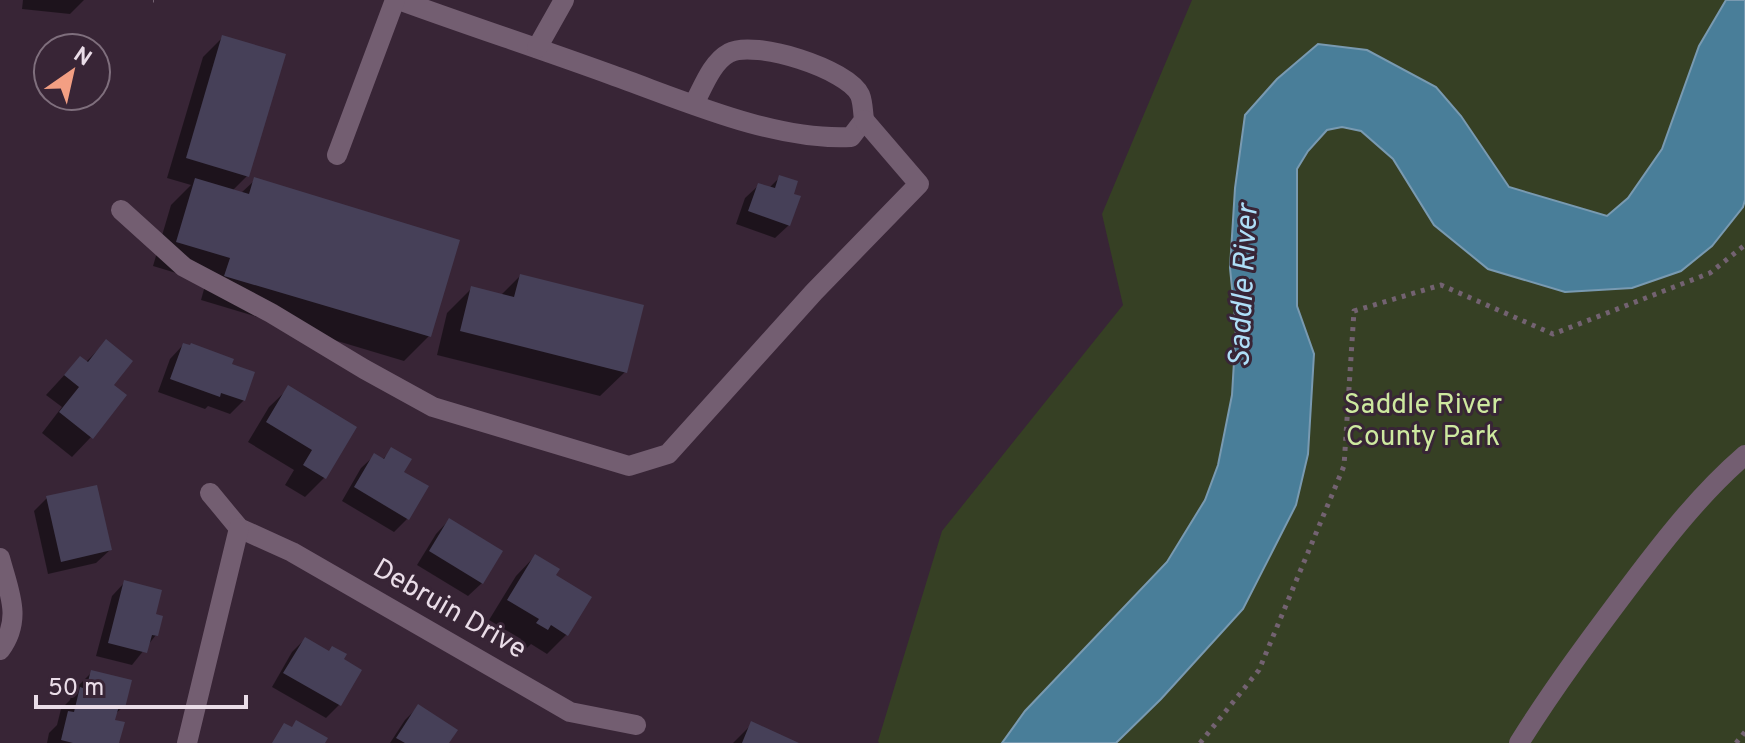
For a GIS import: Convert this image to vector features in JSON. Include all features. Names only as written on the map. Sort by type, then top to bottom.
[{"type":"street","points":[[337,155],[397,0],[783,132],[822,139],[851,137],[864,120]]},
{"type":"street","points":[[537,48],[564,0]]},
{"type":"street","points":[[121,210],[184,267],[271,313],[433,407],[629,466],[668,454],[814,292],[919,184],[864,120],[860,94],[836,73],[772,51],[744,47],[727,54],[709,75],[694,104]]},
{"type":"street","points":[[1519,743],[1560,677],[1654,555],[1723,474],[1745,455]]},
{"type":"street","points":[[187,743],[239,528],[210,493]]},
{"type":"street","name":"Debruin Drive","points":[[239,528],[292,552],[570,712],[636,725]]},
{"type":"street","points":[[0,558],[14,611],[10,636],[0,650]]},
{"type":"path","points":[[1200,743],[1259,670],[1344,466],[1354,311],[1441,285],[1553,334],[1710,273],[1745,245]]},
{"type":"path","points":[[1736,743],[1745,732]]},
{"type":"green space","name":"Saddle River County Park","points":[[1192,0],[1745,0],[1745,743],[879,743],[942,531],[1123,305],[1102,214]]},
{"type":"water","name":"Saddle River","points":[[1726,0],[1745,0],[1743,207],[1712,246],[1681,271],[1632,288],[1565,292],[1488,269],[1434,225],[1393,159],[1361,131],[1342,127],[1327,130],[1297,169],[1297,306],[1314,354],[1308,454],[1296,505],[1243,609],[1116,743],[1002,743],[1025,711],[1167,562],[1205,500],[1218,465],[1232,395],[1236,328],[1230,268],[1235,188],[1245,115],[1277,79],[1318,44],[1367,50],[1436,87],[1461,116],[1509,187],[1607,216],[1628,198],[1662,149],[1699,46]]},
{"type":"building","points":[[222,35],[286,54],[249,177],[186,158]]},
{"type":"building","points":[[779,175],[798,181],[794,194],[801,196],[790,226],[748,211],[758,183],[775,188]]},
{"type":"building","points":[[254,177],[460,240],[431,337],[224,276],[230,258],[176,242],[195,178],[249,194]]},
{"type":"building","points":[[520,274],[644,305],[627,373],[460,331],[471,286],[514,297]]},
{"type":"building","points":[[106,339],[133,361],[114,385],[127,395],[93,439],[59,412],[79,387],[64,375],[80,356],[88,362]]},
{"type":"building","points":[[183,343],[234,359],[232,364],[255,372],[245,401],[221,393],[220,397],[170,379]]},
{"type":"building","points":[[288,385],[357,427],[326,479],[303,465],[312,450],[266,422]]},
{"type":"building","points":[[391,447],[412,459],[404,472],[429,486],[409,520],[354,487],[374,453],[384,459]]},
{"type":"building","points":[[97,485],[112,550],[61,562],[46,496]]},
{"type":"building","points":[[449,518],[503,551],[483,584],[429,551]]},
{"type":"building","points":[[535,554],[560,569],[556,575],[592,597],[568,636],[551,625],[548,630],[536,623],[539,619],[507,600]]},
{"type":"building","points":[[124,580],[162,590],[156,614],[163,616],[158,636],[152,635],[147,653],[108,643]]},
{"type":"building","points":[[305,637],[329,651],[332,646],[347,654],[344,659],[362,670],[341,706],[283,673]]},
{"type":"building","points":[[91,670],[132,680],[125,708],[119,706],[115,720],[125,722],[119,743],[61,740],[68,711],[74,712],[80,687],[86,689]]},
{"type":"building","points":[[418,704],[458,730],[449,743],[405,743],[396,738]]},
{"type":"building","points":[[296,720],[328,738],[325,743],[272,743],[284,723],[292,727]]},
{"type":"building","points":[[751,721],[799,743],[742,743]]}]
